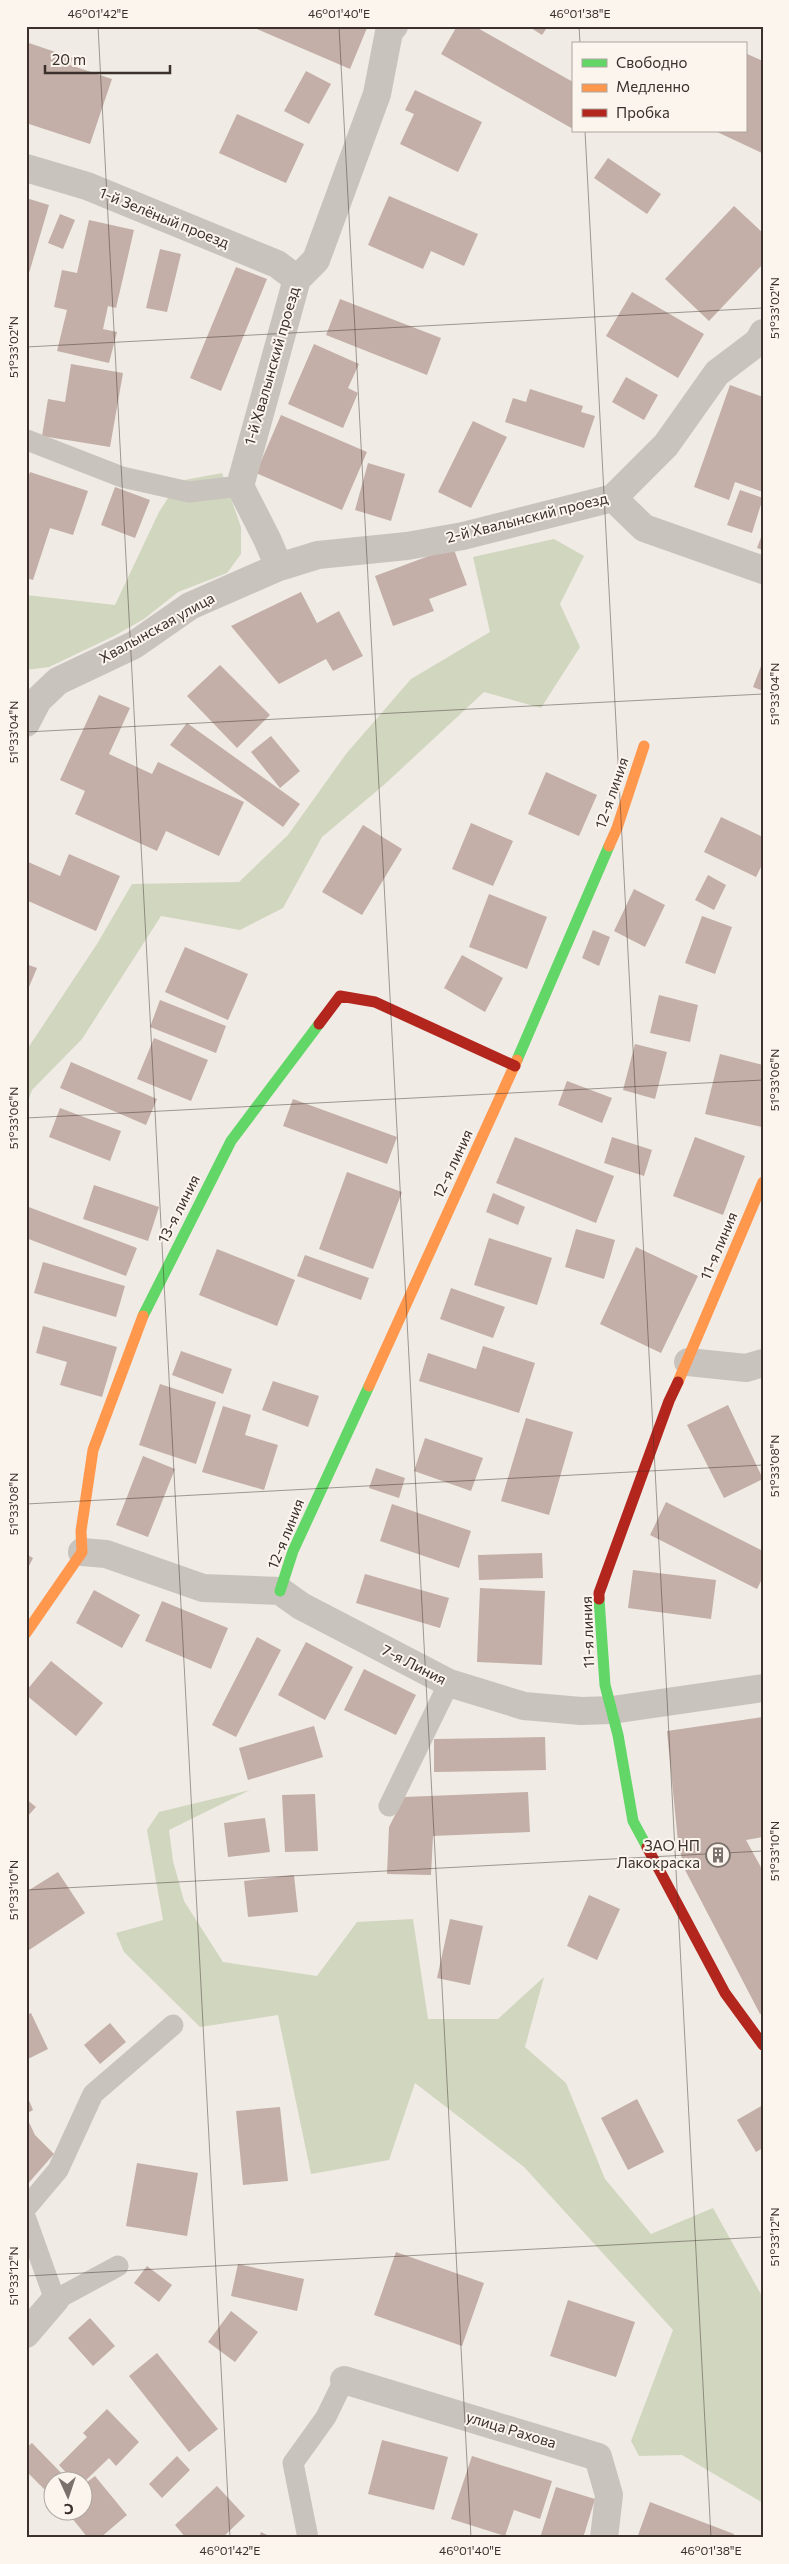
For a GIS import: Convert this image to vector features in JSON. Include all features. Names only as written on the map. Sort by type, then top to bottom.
[{"type":"street","name":"1-й Хвалынский проезд","points":[[240,486],[297,279],[316,260],[377,94],[389,32],[394,26]]},
{"type":"street","name":"1-й Зелёный проезд","points":[[26,168],[87,186],[277,264],[297,279]]},
{"type":"street","name":"2-й Хвалынский проезд","points":[[279,567],[318,555],[407,546],[462,536],[612,498],[666,445],[717,373],[761,338]]},
{"type":"street","points":[[240,486],[267,538],[279,567]]},
{"type":"street","points":[[612,498],[644,528],[763,570]]},
{"type":"street","name":"Хвалынская улица","points":[[30,706],[58,681],[134,645],[190,606],[279,567]]},
{"type":"street","name":"12-я линия","points":[[280,1591],[293,1551],[515,1066],[591,883],[617,828],[644,746]]},
{"type":"street","name":"13-я линия","points":[[82,1552],[81,1531],[93,1450],[148,1303],[231,1141],[340,996],[375,1002],[515,1066]]},
{"type":"street","name":"11-я линия","points":[[763,1182],[688,1362],[669,1401],[599,1593],[605,1685],[612,1710],[633,1821],[726,1993],[763,2045]]},
{"type":"street","points":[[688,1362],[746,1368],[763,1363]]},
{"type":"street","points":[[26,1633],[82,1552],[106,1554],[203,1588],[280,1591]]},
{"type":"street","name":"7-я Линия","points":[[280,1591],[301,1606],[449,1683],[524,1706],[581,1711],[612,1710],[763,1688]]},
{"type":"street","points":[[26,2334],[55,2300]]},
{"type":"street","name":"улица Рахова","points":[[344,2380],[598,2457],[608,2495],[604,2538]]},
{"type":"lane","points":[[27,440],[122,477],[189,492],[240,486]]},
{"type":"lane","points":[[389,1806],[449,1683]]},
{"type":"lane","points":[[26,2208],[58,2170],[93,2094],[173,2025]]},
{"type":"lane","points":[[26,2220],[55,2300],[118,2266]]},
{"type":"lane","points":[[308,2538],[293,2463],[326,2417],[344,2380]]},
{"type":"green space","points":[[222,473],[241,527],[241,554],[227,573],[178,592],[144,619],[114,636],[49,667],[26,670],[26,595],[115,605],[159,512],[179,481]]},
{"type":"green space","points":[[554,539],[584,556],[560,604],[580,647],[541,708],[484,692],[385,784],[322,837],[283,908],[240,930],[161,916],[82,1039],[32,1090],[26,1107],[26,1051],[97,944],[132,884],[239,882],[288,835],[346,754],[411,679],[490,632],[473,557]]},
{"type":"green space","points":[[250,1790],[169,1830],[173,1861],[184,1901],[223,1962],[317,1976],[357,1922],[413,1919],[428,2019],[498,2019],[544,1977],[525,2047],[566,2083],[605,2179],[651,2234],[713,2208],[763,2298],[763,2503],[682,2455],[639,2456],[631,2441],[673,2330],[524,2167],[415,2083],[389,2160],[311,2174],[278,2015],[200,2027],[124,1952],[116,1933],[163,1920],[147,1830],[159,1812]]},
{"type":"building","points":[[250,26],[364,26],[367,28],[350,69]]},
{"type":"building","points":[[457,26],[474,26],[572,81],[572,128],[441,54]]},
{"type":"building","points":[[528,26],[548,26],[542,35]]},
{"type":"building","points":[[26,42],[73,58],[70,65],[112,79],[90,144],[26,123]]},
{"type":"building","points":[[746,53],[763,61],[762,153],[717,132],[746,132]]},
{"type":"building","points":[[306,71],[331,84],[309,124],[284,111]]},
{"type":"building","points":[[415,90],[482,122],[458,172],[400,144],[414,114],[405,110]]},
{"type":"building","points":[[237,114],[304,144],[286,183],[219,153]]},
{"type":"building","points":[[608,158],[661,194],[647,214],[594,178]]},
{"type":"building","points":[[389,196],[478,234],[464,266],[431,251],[423,269],[368,245]]},
{"type":"building","points":[[26,198],[49,205],[27,280],[26,280]]},
{"type":"building","points":[[734,206],[763,233],[763,264],[709,321],[665,279]]},
{"type":"building","points":[[60,214],[75,220],[63,249],[48,243]]},
{"type":"building","points":[[89,220],[134,230],[116,308],[108,306],[103,329],[117,332],[109,363],[57,351],[67,310],[54,307],[62,270],[77,273]]},
{"type":"building","points":[[160,249],[181,254],[167,312],[146,308]]},
{"type":"building","points":[[236,267],[267,279],[221,391],[190,378]]},
{"type":"building","points":[[632,292],[704,334],[678,378],[606,336]]},
{"type":"building","points":[[340,299],[441,338],[427,375],[326,335]]},
{"type":"building","points":[[314,344],[359,364],[348,388],[358,393],[343,428],[288,404]]},
{"type":"building","points":[[71,364],[123,373],[110,447],[42,436],[48,399],[65,402]]},
{"type":"building","points":[[626,377],[658,395],[644,420],[612,402]]},
{"type":"building","points":[[730,385],[763,397],[763,492],[735,482],[729,500],[694,487]]},
{"type":"building","points":[[530,389],[583,406],[581,412],[595,416],[584,448],[505,422],[513,398],[526,402]]},
{"type":"building","points":[[281,415],[367,452],[342,510],[256,473]]},
{"type":"building","points":[[473,421],[507,437],[471,508],[438,492]]},
{"type":"building","points":[[368,463],[405,474],[391,521],[355,510]]},
{"type":"building","points":[[30,472],[88,491],[73,535],[50,528],[33,580],[26,578],[26,482]]},
{"type":"building","points":[[115,487],[150,500],[135,538],[101,525]]},
{"type":"building","points":[[740,490],[763,498],[752,533],[727,525]]},
{"type":"building","points":[[763,532],[763,550],[757,548]]},
{"type":"building","points":[[453,547],[467,585],[429,599],[434,611],[393,626],[375,576]]},
{"type":"building","points":[[301,592],[317,623],[339,611],[363,656],[333,671],[326,659],[279,684],[231,626]]},
{"type":"building","points":[[763,661],[763,691],[753,687]]},
{"type":"building","points":[[220,665],[270,715],[237,748],[187,696]]},
{"type":"building","points":[[99,695],[130,708],[109,754],[152,774],[158,762],[244,802],[219,856],[166,831],[157,851],[75,814],[85,791],[60,780]]},
{"type":"building","points":[[187,723],[300,804],[283,827],[170,745]]},
{"type":"building","points":[[271,736],[300,771],[280,788],[251,752]]},
{"type":"building","points":[[546,772],[597,795],[579,836],[528,814]]},
{"type":"building","points":[[721,817],[763,837],[763,863],[756,877],[704,852]]},
{"type":"building","points":[[471,823],[513,841],[493,886],[452,869]]},
{"type":"building","points":[[363,825],[402,849],[362,915],[322,892]]},
{"type":"building","points":[[69,854],[120,876],[96,931],[26,900],[26,861],[60,876]]},
{"type":"building","points":[[708,875],[726,885],[714,910],[695,900]]},
{"type":"building","points":[[634,889],[665,905],[645,947],[614,931]]},
{"type":"building","points":[[489,894],[547,917],[527,969],[469,947]]},
{"type":"building","points":[[702,916],[732,927],[715,974],[685,963]]},
{"type":"building","points":[[593,930],[610,937],[599,966],[582,958]]},
{"type":"building","points":[[185,947],[248,974],[228,1020],[165,992]]},
{"type":"building","points":[[462,955],[503,978],[485,1012],[444,988]]},
{"type":"building","points":[[26,964],[37,968],[26,994]]},
{"type":"building","points":[[659,995],[698,1005],[690,1042],[650,1033]]},
{"type":"building","points":[[160,1000],[226,1026],[216,1053],[150,1027]]},
{"type":"building","points":[[154,1038],[208,1060],[191,1101],[137,1079]]},
{"type":"building","points":[[635,1044],[667,1052],[655,1099],[623,1090]]},
{"type":"building","points":[[720,1054],[763,1065],[762,1127],[705,1114]]},
{"type":"building","points":[[71,1062],[157,1099],[146,1125],[60,1088]]},
{"type":"building","points":[[567,1081],[612,1098],[602,1123],[558,1105]]},
{"type":"building","points":[[293,1099],[397,1137],[387,1164],[283,1126]]},
{"type":"building","points":[[60,1108],[121,1131],[110,1161],[49,1137]]},
{"type":"building","points":[[515,1137],[614,1176],[596,1223],[496,1183]]},
{"type":"building","points":[[612,1137],[652,1150],[644,1176],[604,1163]]},
{"type":"building","points":[[695,1137],[745,1156],[723,1215],[673,1196]]},
{"type":"building","points":[[347,1172],[402,1192],[373,1269],[319,1249]]},
{"type":"building","points":[[94,1185],[159,1207],[148,1241],[83,1219]]},
{"type":"building","points":[[493,1193],[525,1207],[518,1225],[486,1212]]},
{"type":"building","points":[[26,1206],[137,1248],[126,1276],[26,1238]]},
{"type":"building","points":[[576,1229],[615,1240],[604,1279],[565,1267]]},
{"type":"building","points":[[489,1238],[552,1258],[537,1305],[474,1285]]},
{"type":"building","points":[[636,1247],[698,1276],[661,1353],[600,1324]]},
{"type":"building","points":[[217,1249],[295,1280],[277,1326],[199,1295]]},
{"type":"building","points":[[305,1255],[369,1278],[361,1300],[297,1276]]},
{"type":"building","points":[[43,1262],[125,1286],[116,1317],[34,1293]]},
{"type":"building","points":[[451,1288],[505,1307],[493,1338],[440,1319]]},
{"type":"building","points":[[43,1326],[117,1347],[102,1397],[60,1385],[67,1362],[36,1353]]},
{"type":"building","points":[[483,1346],[535,1363],[519,1413],[419,1381],[428,1353],[476,1369]]},
{"type":"building","points":[[181,1351],[232,1369],[223,1394],[172,1375]]},
{"type":"building","points":[[273,1381],[319,1396],[308,1427],[262,1410]]},
{"type":"building","points":[[160,1384],[216,1402],[196,1464],[139,1445]]},
{"type":"building","points":[[728,1405],[763,1479],[724,1498],[687,1425]]},
{"type":"building","points":[[223,1406],[251,1415],[245,1435],[278,1445],[264,1490],[202,1472]]},
{"type":"building","points":[[526,1418],[573,1432],[549,1515],[501,1501]]},
{"type":"building","points":[[425,1438],[483,1458],[471,1491],[414,1471]]},
{"type":"building","points":[[143,1456],[175,1469],[148,1537],[116,1525]]},
{"type":"building","points":[[376,1468],[405,1478],[399,1498],[369,1488]]},
{"type":"building","points":[[666,1502],[763,1551],[763,1577],[757,1589],[650,1535]]},
{"type":"building","points":[[392,1504],[471,1531],[459,1568],[380,1541]]},
{"type":"building","points":[[542,1553],[543,1578],[479,1580],[478,1555]]},
{"type":"building","points":[[26,1554],[33,1558],[26,1572]]},
{"type":"building","points":[[633,1570],[716,1580],[711,1619],[628,1608]]},
{"type":"building","points":[[365,1574],[449,1598],[440,1628],[356,1603]]},
{"type":"building","points":[[480,1588],[545,1591],[542,1665],[477,1662]]},
{"type":"building","points":[[94,1590],[140,1615],[122,1648],[76,1623]]},
{"type":"building","points":[[162,1601],[228,1628],[211,1669],[145,1641]]},
{"type":"building","points":[[257,1637],[281,1650],[236,1737],[212,1725]]},
{"type":"building","points":[[306,1642],[353,1667],[325,1720],[278,1695]]},
{"type":"building","points":[[51,1661],[103,1703],[76,1736],[26,1695],[26,1691]]},
{"type":"building","points":[[364,1669],[416,1695],[396,1735],[344,1710]]},
{"type":"building","name":"ЗАО НП Лакокраска","points":[[763,1717],[763,1837],[746,1840],[763,1871],[763,2012],[760,2014],[684,1868],[678,1842],[667,1731]]},
{"type":"building","points":[[314,1726],[323,1757],[248,1780],[239,1748]]},
{"type":"building","points":[[545,1737],[546,1770],[434,1772],[434,1739]]},
{"type":"building","points":[[528,1792],[530,1832],[433,1836],[431,1875],[387,1874],[389,1827],[404,1797]]},
{"type":"building","points":[[315,1794],[318,1851],[285,1852],[282,1795]]},
{"type":"building","points":[[26,1799],[36,1807],[26,1818]]},
{"type":"building","points":[[265,1818],[270,1852],[228,1857],[224,1823]]},
{"type":"building","points":[[58,1872],[85,1913],[26,1952],[26,1892]]},
{"type":"building","points":[[294,1875],[298,1912],[248,1917],[244,1881]]},
{"type":"building","points":[[589,1895],[620,1909],[597,1960],[567,1946]]},
{"type":"building","points":[[450,1919],[483,1926],[470,1985],[437,1978]]},
{"type":"building","points":[[31,2013],[48,2049],[26,2060],[26,2015]]},
{"type":"building","points":[[110,2023],[126,2042],[100,2064],[84,2045]]},
{"type":"building","points":[[26,2093],[33,2110],[26,2114]]},
{"type":"building","points":[[637,2099],[664,2152],[628,2170],[601,2118]]},
{"type":"building","points":[[763,2105],[763,2148],[756,2152],[737,2120]]},
{"type":"building","points":[[280,2107],[288,2181],[243,2185],[236,2111]]},
{"type":"building","points":[[26,2116],[35,2135],[54,2154],[26,2186]]},
{"type":"building","points":[[137,2163],[198,2173],[187,2236],[126,2226]]},
{"type":"building","points":[[396,2252],[484,2283],[462,2346],[374,2315]]},
{"type":"building","points":[[238,2264],[304,2279],[297,2311],[231,2296]]},
{"type":"building","points":[[147,2266],[172,2285],[159,2302],[134,2283]]},
{"type":"building","points":[[568,2300],[635,2322],[616,2377],[550,2356]]},
{"type":"building","points":[[231,2311],[258,2332],[235,2362],[208,2342]]},
{"type":"building","points":[[90,2318],[115,2346],[93,2366],[68,2338]]},
{"type":"building","points":[[157,2353],[218,2429],[189,2452],[129,2376]]},
{"type":"building","points":[[107,2409],[139,2442],[116,2466],[109,2458],[92,2474],[92,2472],[66,2472],[59,2465],[87,2437],[83,2433]]},
{"type":"building","points":[[382,2440],[448,2457],[434,2510],[368,2494]]},
{"type":"building","points":[[32,2443],[60,2472],[42,2472],[42,2487],[26,2471],[26,2448]]},
{"type":"building","points":[[177,2456],[190,2470],[162,2498],[149,2484]]},
{"type":"building","points":[[472,2456],[552,2481],[540,2519],[514,2510],[505,2536],[451,2519]]},
{"type":"building","points":[[95,2476],[127,2515],[100,2538],[88,2538],[75,2522],[92,2522],[92,2478]]},
{"type":"building","points":[[217,2486],[245,2516],[222,2538],[186,2538],[175,2525]]},
{"type":"building","points":[[556,2487],[595,2499],[583,2538],[540,2538]]},
{"type":"building","points":[[650,2502],[734,2534],[733,2538],[637,2538]]},
{"type":"building","points":[[261,2532],[273,2538],[259,2538]]},
{"type":"traffic: fast","points":[[517,1060],[609,846]]},
{"type":"traffic: fast","points":[[143,1316],[231,1141],[319,1024]]},
{"type":"traffic: fast","points":[[280,1591],[293,1551],[369,1386]]},
{"type":"traffic: fast","points":[[599,1599],[605,1685],[618,1735],[633,1821],[647,1847]]},
{"type":"traffic: slow","points":[[609,846],[617,828],[644,746]]},
{"type":"traffic: slow","points":[[369,1386],[517,1060]]},
{"type":"traffic: slow","points":[[678,1382],[763,1182]]},
{"type":"traffic: slow","points":[[26,1633],[82,1552],[81,1531],[93,1450],[143,1316]]},
{"type":"traffic: jam","points":[[319,1024],[340,996],[375,1002],[515,1066]]},
{"type":"traffic: jam","points":[[599,1599],[599,1593],[669,1401],[678,1382]]},
{"type":"traffic: jam","points":[[647,1847],[725,1993],[763,2045]]},
{"type":"place","name":"ЗАО НП Лакокраска","points":[[718,1855]]}]
